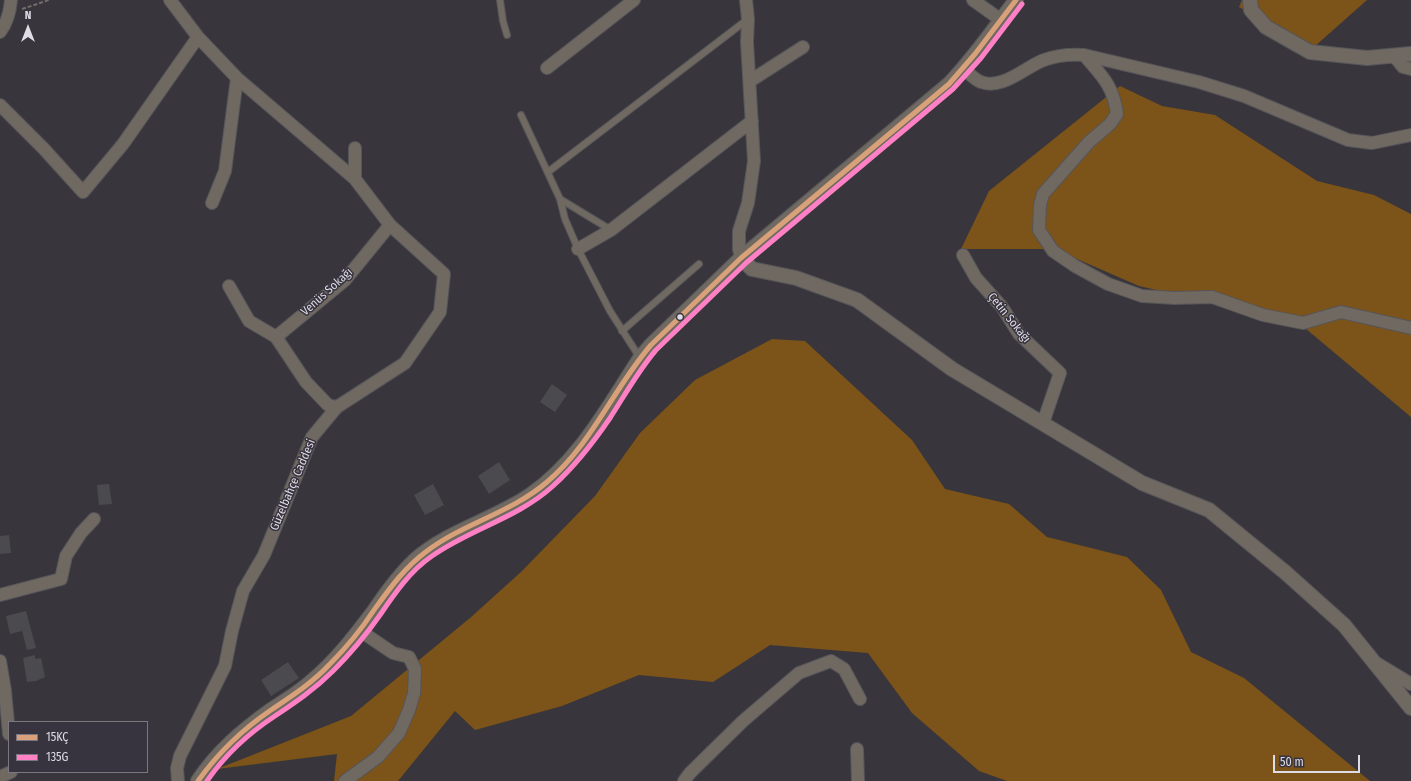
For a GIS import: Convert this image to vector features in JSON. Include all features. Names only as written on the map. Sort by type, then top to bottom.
[{"type":"street","points":[[0,32],[6,22],[11,0]]},
{"type":"street","points":[[170,0],[198,37],[237,78],[355,178],[390,225]]},
{"type":"street","points":[[548,68],[634,0]]},
{"type":"street","points":[[746,0],[754,161],[748,203],[739,230],[739,249],[741,258],[752,269],[796,278],[857,300],[952,369],[1142,483],[1209,510],[1286,573],[1338,620],[1411,708]]},
{"type":"street","points":[[973,0],[1001,20]]},
{"type":"street","points":[[198,781],[210,763],[225,747],[247,728],[311,682],[330,665],[402,574],[429,549],[445,539],[528,496],[548,482],[562,469],[578,451],[640,358],[651,345],[741,258],[932,98],[964,69],[1016,0]]},
{"type":"street","points":[[1250,0],[1251,10],[1266,27],[1310,52],[1367,58],[1411,54]]},
{"type":"street","points":[[0,105],[44,149],[83,192],[123,144],[198,37]]},
{"type":"street","points":[[750,81],[803,46]]},
{"type":"street","points":[[964,69],[980,82],[989,84],[1004,80],[1043,60],[1066,55],[1084,55],[1199,82],[1236,94],[1348,140],[1372,143],[1411,135]]},
{"type":"street","points":[[1084,55],[1104,78],[1112,91],[1117,114],[1110,124],[1089,142],[1043,194],[1040,204],[1039,230],[1053,252],[1108,284],[1142,296],[1175,298],[1212,297],[1263,315],[1303,323],[1341,312],[1411,328]]},
{"type":"street","points":[[1394,56],[1403,67],[1411,69]]},
{"type":"street","points":[[212,203],[225,171],[237,78]]},
{"type":"street","points":[[578,249],[611,230],[752,121]]},
{"type":"street","points":[[355,148],[355,178]]},
{"type":"street","name":"Venüs Sokağı","points":[[276,338],[345,280],[390,225]]},
{"type":"street","name":"Güzelbahçe Caddesi","points":[[178,781],[177,768],[180,756],[225,666],[232,631],[243,591],[264,555],[312,437],[337,407],[405,363],[440,312],[444,274],[390,225]]},
{"type":"street","name":"Çetin Sokağı","points":[[963,255],[976,278],[1002,307],[1019,334],[1060,373],[1043,423]]},
{"type":"street","points":[[229,286],[249,321],[276,338],[306,382],[328,405],[337,407]]},
{"type":"street","points":[[0,595],[61,579],[66,556],[81,533],[94,519]]},
{"type":"street","points":[[345,781],[378,757],[398,732],[409,710],[414,693],[415,669],[409,657],[393,653],[359,630]]},
{"type":"street","points":[[0,661],[8,727]]},
{"type":"street","points":[[684,781],[690,772],[743,721],[799,673],[831,661],[844,669],[860,699]]},
{"type":"street","points":[[1373,661],[1411,684]]},
{"type":"street","points":[[857,749],[858,781]]},
{"type":"street","points":[[0,777],[10,773]]},
{"type":"lane","points":[[500,0],[507,35]]},
{"type":"lane","points":[[548,172],[748,19]]},
{"type":"lane","points":[[521,115],[560,199],[565,219],[578,249],[610,311],[640,358]]},
{"type":"lane","points":[[560,199],[611,230]]},
{"type":"lane","points":[[622,330],[700,264]]},
{"type":"path","points":[[9,13],[49,0]]},
{"type":"shaded area","points":[[1242,0],[1367,0],[1314,47],[1239,7]]},
{"type":"shaded area","points":[[1120,86],[1162,106],[1215,115],[1317,181],[1374,195],[1411,214],[1411,417],[1299,323],[1139,286],[1054,249],[961,249],[989,191]]},
{"type":"shaded area","points":[[772,339],[805,341],[912,440],[945,489],[1009,504],[1047,537],[1127,557],[1161,590],[1191,652],[1244,678],[1370,781],[1007,781],[979,771],[912,713],[868,653],[770,645],[713,682],[639,675],[562,706],[475,730],[455,711],[398,781],[334,781],[337,754],[217,769],[351,716],[470,618],[521,572],[595,496],[640,433],[695,380]]},
{"type":"building","points":[[552,384],[567,395],[555,412],[540,402]]},
{"type":"building","points":[[499,462],[510,480],[489,494],[478,476]]},
{"type":"building","points":[[109,484],[112,504],[99,505],[97,485]]},
{"type":"building","points":[[433,484],[444,505],[425,515],[414,495]]},
{"type":"building","points":[[9,535],[11,553],[0,554],[0,536]]},
{"type":"building","points":[[26,611],[36,648],[27,650],[22,631],[10,634],[6,616]]},
{"type":"building","points":[[35,655],[35,659],[41,658],[45,677],[36,681],[27,682],[23,658]]},
{"type":"building","points":[[288,662],[299,678],[271,696],[261,680]]},
{"type":"transit line","name":"15KÇ","points":[[198,781],[214,761],[241,733],[309,683],[329,665],[359,632],[398,578],[419,557],[441,541],[533,493],[563,467],[590,434],[637,362],[651,345],[741,258],[949,84],[975,54],[1016,0]]},
{"type":"transit line","name":"135G","points":[[207,781],[230,753],[247,737],[305,695],[333,671],[352,651],[403,583],[424,562],[462,538],[525,507],[553,486],[576,462],[597,436],[637,375],[656,350],[746,263],[953,89],[981,58],[1022,4]]}]
